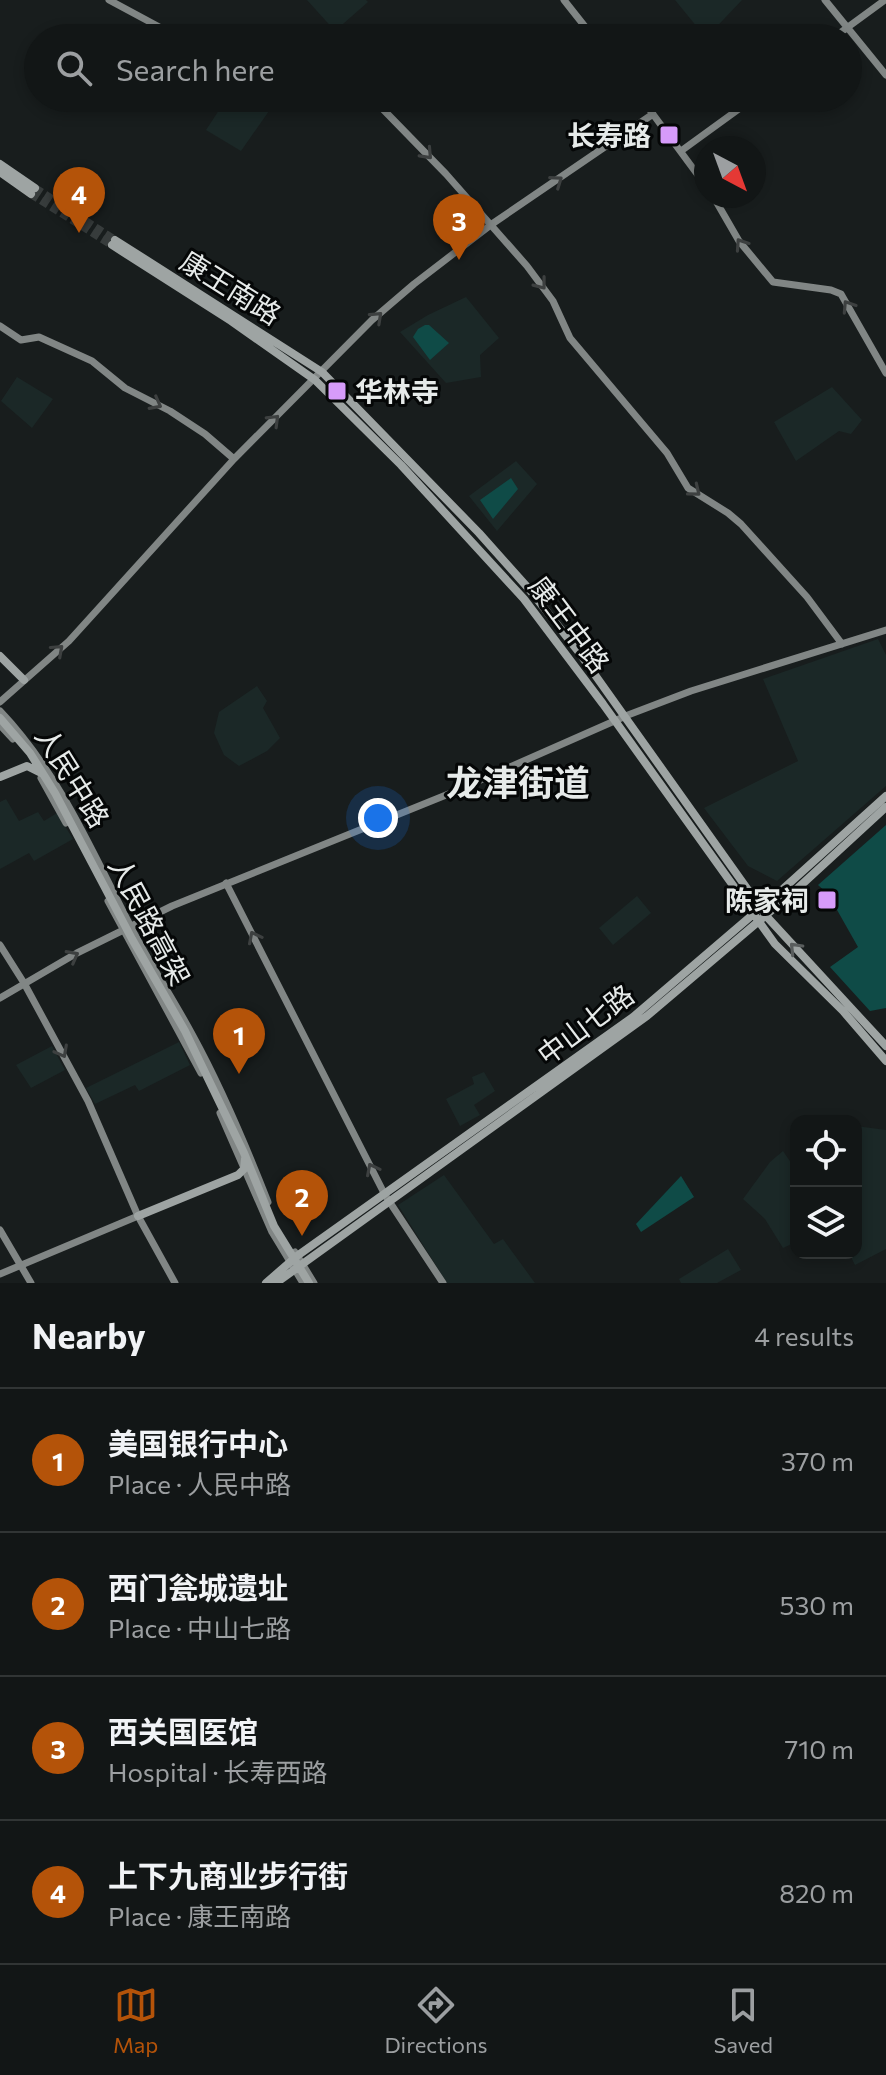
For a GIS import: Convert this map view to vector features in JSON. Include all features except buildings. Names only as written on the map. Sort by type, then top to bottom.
[{"type":"main road","points":[[0,164],[33,191],[0,172]]},
{"type":"main road","name":"康王南路","points":[[315,380],[114,243],[322,372]]},
{"type":"main road","name":"康王中路","points":[[322,372],[502,558],[578,651],[760,915]]},
{"type":"main road","name":"康王中路","points":[[315,380],[496,566],[760,915]]},
{"type":"main road","points":[[0,656],[21,677]]},
{"type":"main road","name":"人民路高架","points":[[0,718],[48,779],[139,953],[185,1031],[244,1153],[278,1234],[309,1283]]},
{"type":"main road","points":[[0,777],[27,766],[35,768],[48,779]]},
{"type":"main road","name":"中山七路","points":[[795,885],[886,796]]},
{"type":"main road","name":"中山七路","points":[[296,1262],[622,1035],[683,988],[760,915],[886,807]]},
{"type":"main road","points":[[760,915],[886,1046]]},
{"type":"main road","points":[[760,915],[775,944],[843,1011],[886,1061]]},
{"type":"main road","points":[[138,1216],[233,1178],[244,1169],[244,1153]]},
{"type":"main road","points":[[233,1178],[245,1179],[253,1185],[267,1208]]},
{"type":"main road","points":[[266,1283],[296,1262]]},
{"type":"main road","points":[[276,1283],[296,1262]]},
{"type":"street","points":[[109,0],[149,24]]},
{"type":"street","points":[[564,0],[583,24]]},
{"type":"street","points":[[825,0],[844,24]]},
{"type":"street","points":[[852,24],[885,0]]},
{"type":"street","points":[[862,46],[886,75]]},
{"type":"street","points":[[385,112],[492,224],[548,293],[570,338],[667,453],[688,488],[741,524],[807,597],[842,644]]},
{"type":"street","points":[[681,151],[735,112]]},
{"type":"street","points":[[0,702],[21,677],[95,613],[234,459],[372,320],[492,224],[653,114],[694,169]]},
{"type":"street","points":[[720,208],[767,278],[778,284],[841,294],[886,373]]},
{"type":"street","points":[[0,326],[21,340],[39,337],[92,361],[125,388],[170,411],[205,434],[234,459]]},
{"type":"street","points":[[0,998],[127,929],[226,883],[451,793],[624,716],[672,697],[886,630]]},
{"type":"street","name":"人民中路","points":[[0,711],[48,770],[239,1152],[272,1232],[309,1283]]},
{"type":"street","name":"人民中路","points":[[0,725],[39,773],[127,929]]},
{"type":"street","points":[[226,883],[387,1198],[443,1283]]},
{"type":"street","points":[[0,945],[88,1101],[138,1216],[175,1283]]},
{"type":"street","points":[[0,1274],[138,1216]]},
{"type":"street","points":[[0,1230],[31,1283]]},
{"type":"shaded area","points":[[307,0],[368,2],[343,24],[329,24]]},
{"type":"shaded area","points":[[675,0],[742,0],[719,24],[695,24]]},
{"type":"shaded area","points":[[218,112],[268,112],[241,151],[206,130]]},
{"type":"shaded area","points":[[466,297],[499,338],[480,355],[481,377],[446,383],[400,332]]},
{"type":"shaded area","points":[[425,325],[449,343],[430,360],[413,337]]},
{"type":"shaded area","points":[[17,377],[53,399],[32,428],[1,401]]},
{"type":"shaded area","points":[[832,387],[862,420],[851,434],[839,431],[796,461],[774,422]]},
{"type":"shaded area","points":[[516,461],[537,484],[497,531],[469,496]]},
{"type":"shaded area","points":[[511,478],[518,489],[493,519],[480,500]]},
{"type":"shaded area","points":[[878,639],[886,655],[886,786],[777,881],[748,866],[704,808],[798,761],[763,679]]},
{"type":"shaded area","points":[[257,686],[267,701],[263,708],[280,738],[267,751],[239,766],[224,755],[214,733],[219,712]]},
{"type":"shaded area","points":[[6,799],[19,821],[38,812],[44,821],[57,813],[73,839],[34,861],[29,853],[0,869],[0,802]]},
{"type":"shaded area","points":[[886,825],[886,1008],[870,1011],[830,967],[858,947],[828,894],[818,885]]},
{"type":"shaded area","points":[[637,896],[651,913],[613,945],[599,928]]},
{"type":"shaded area","points":[[179,1042],[190,1065],[139,1091],[135,1085],[95,1104],[86,1088]]},
{"type":"shaded area","points":[[52,1046],[65,1070],[31,1088],[16,1065]]},
{"type":"shaded area","points":[[484,1072],[495,1091],[474,1105],[480,1115],[460,1126],[446,1099],[474,1084],[472,1077]]},
{"type":"shaded area","points":[[862,1127],[886,1130],[886,1249],[855,1265],[852,1259],[862,1259]]},
{"type":"shaded area","points":[[783,1151],[790,1161],[790,1245],[783,1248],[765,1219],[743,1199],[770,1162]]},
{"type":"shaded area","points":[[444,1175],[494,1244],[503,1239],[535,1283],[447,1283],[398,1205]]},
{"type":"shaded area","points":[[681,1176],[694,1197],[641,1232],[636,1224]]},
{"type":"shaded area","points":[[728,1249],[741,1270],[717,1283],[681,1283],[679,1279]]},
{"type":"tunnel","points":[[35,188],[115,240]]},
{"type":"tunnel","points":[[31,194],[112,245]]},
{"type":"place","name":"长寿路","points":[[669,135]]},
{"type":"place","name":"上下九商业步行街","points":[[79,233]]},
{"type":"place","name":"西关国医馆","points":[[459,260]]},
{"type":"place","name":"华林寺","points":[[337,391]]},
{"type":"place","name":"陈家祠","points":[[827,900]]},
{"type":"place","name":"美国银行中心","points":[[239,1074]]},
{"type":"place","name":"西门瓮城遗址","points":[[302,1236]]},
{"type":"district","name":"龙津街道","points":[[518,781]]}]
